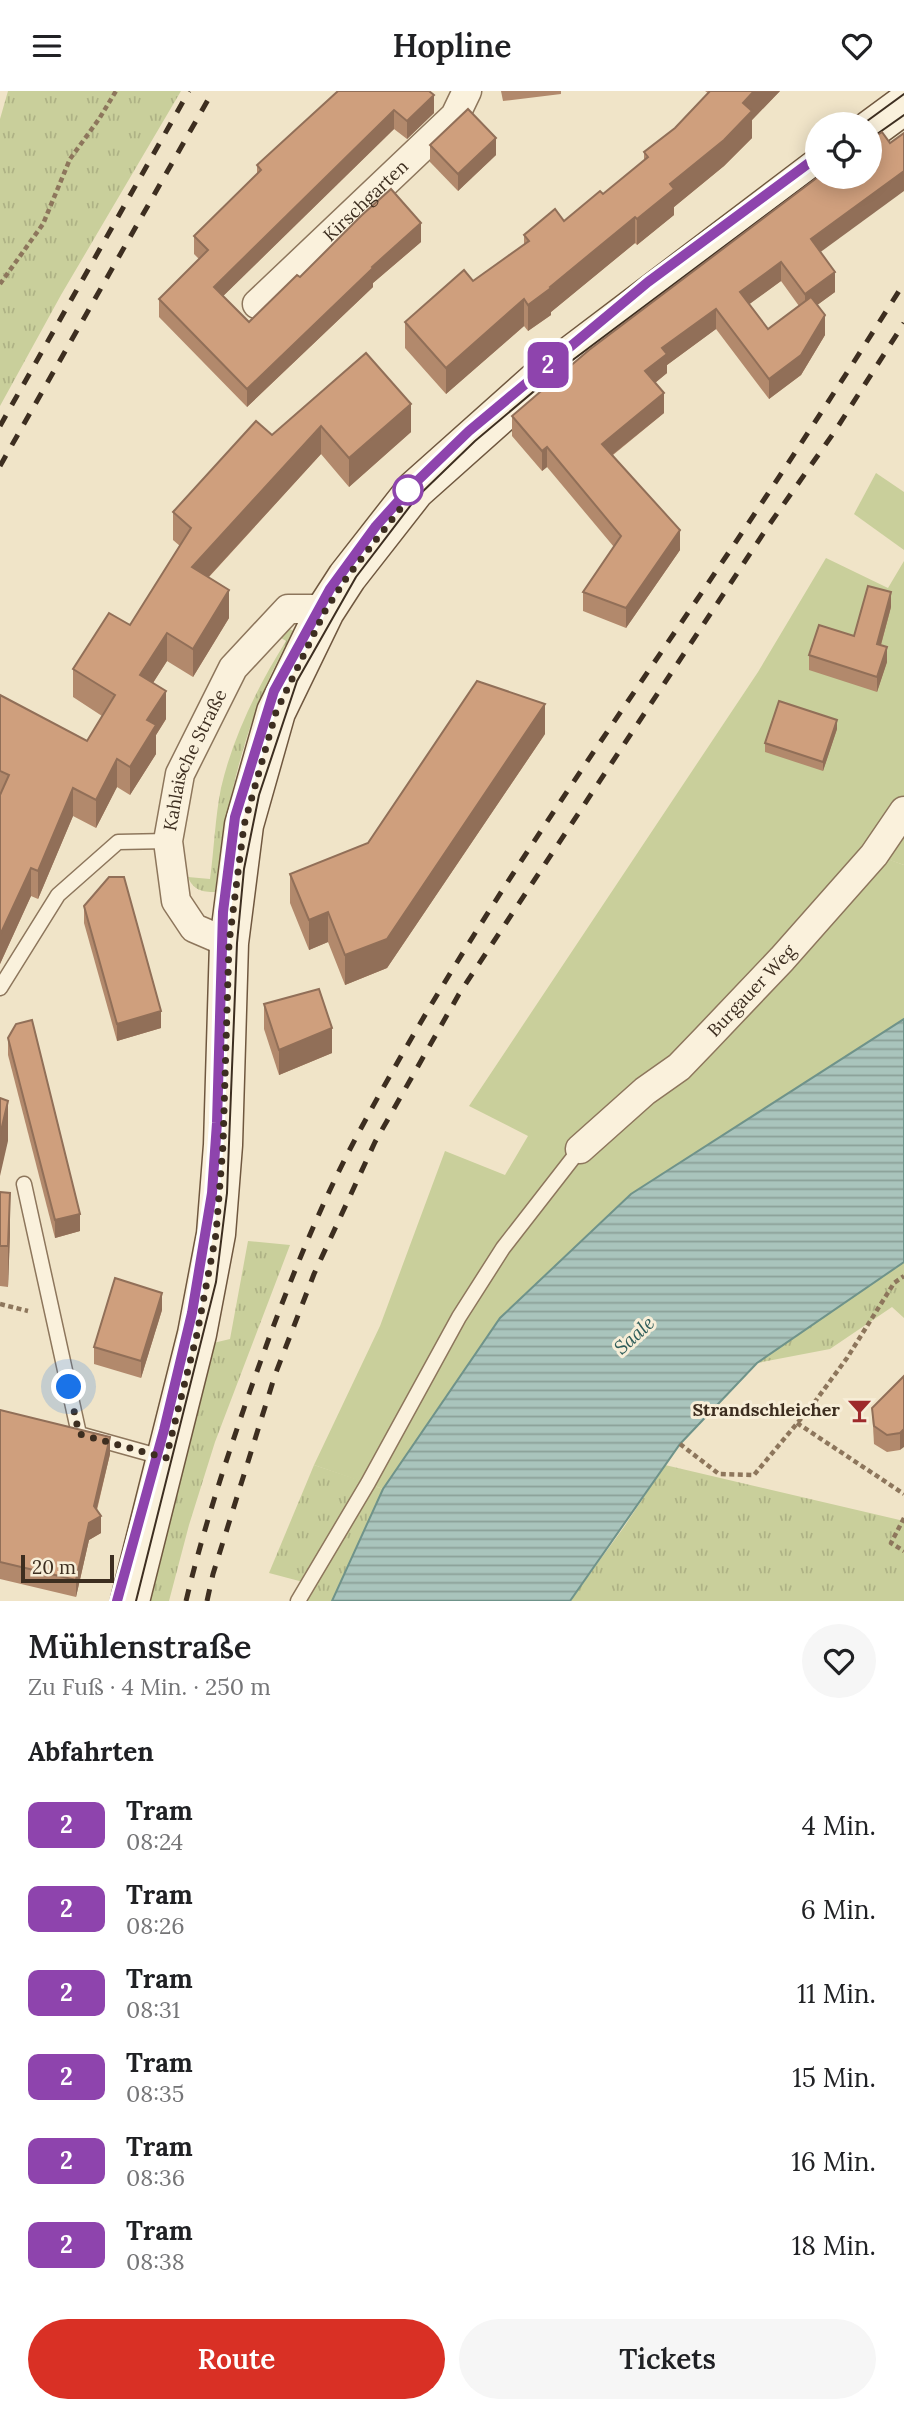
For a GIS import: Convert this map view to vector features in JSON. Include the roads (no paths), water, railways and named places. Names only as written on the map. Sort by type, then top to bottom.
[{"type":"main road","points":[[882,121],[904,105]]},
{"type":"main road","points":[[130,1601],[197,1334],[216,1234],[223,1145],[229,943],[244,825],[276,712],[325,611],[347,577],[415,490],[536,383],[805,178]]},
{"type":"street","name":"Kirschgarten","points":[[257,304],[455,116],[467,91]]},
{"type":"street","name":"Kahlaische Straße","points":[[229,943],[194,928],[176,901],[169,841],[180,774],[233,668],[288,609],[325,611]]},
{"type":"street","name":"Burgauer Weg","points":[[580,1149],[645,1091],[679,1067],[705,1040],[782,959],[865,865],[904,811]]},
{"type":"lane","points":[[0,988],[58,895],[118,842],[169,841]]},
{"type":"lane","points":[[298,1601],[368,1483],[459,1317],[503,1248],[580,1149]]},
{"type":"lane","points":[[24,1184],[79,1434],[166,1458]]},
{"type":"water","name":"Saale","points":[[904,1019],[904,1262],[757,1363],[680,1444],[570,1601],[332,1601],[383,1489],[500,1318],[631,1194]]},
{"type":"tram line","points":[[879,112],[904,94]]},
{"type":"tram line","points":[[882,131],[904,115]]},
{"type":"tram line","points":[[117,1601],[164,1430],[192,1313],[212,1193],[217,1123],[223,911],[235,817],[274,692],[330,588],[376,526],[412,486],[469,431],[648,282],[805,166]]},
{"type":"tram line","name":"2","points":[[117,1601],[164,1430],[192,1313],[212,1193],[217,1123],[223,912],[235,817],[274,691],[330,589],[376,526],[412,486],[469,431],[648,282],[805,166]]},
{"type":"tram line","points":[[136,1601],[216,1282],[227,1193],[237,943],[244,869],[259,795],[297,681],[356,577],[417,497],[475,441],[558,371],[805,186]]},
{"type":"railway","points":[[0,426],[189,91]]},
{"type":"railway","points":[[0,466],[213,91]]},
{"type":"railway","points":[[186,1601],[224,1469],[274,1325],[313,1227],[359,1132],[433,1002],[512,875],[765,498],[904,283]]},
{"type":"railway","points":[[207,1601],[275,1375],[314,1274],[375,1142],[459,994],[769,525],[835,431],[904,323]]},
{"type":"place","name":"Strandschleicher","points":[[860,1410]]}]
